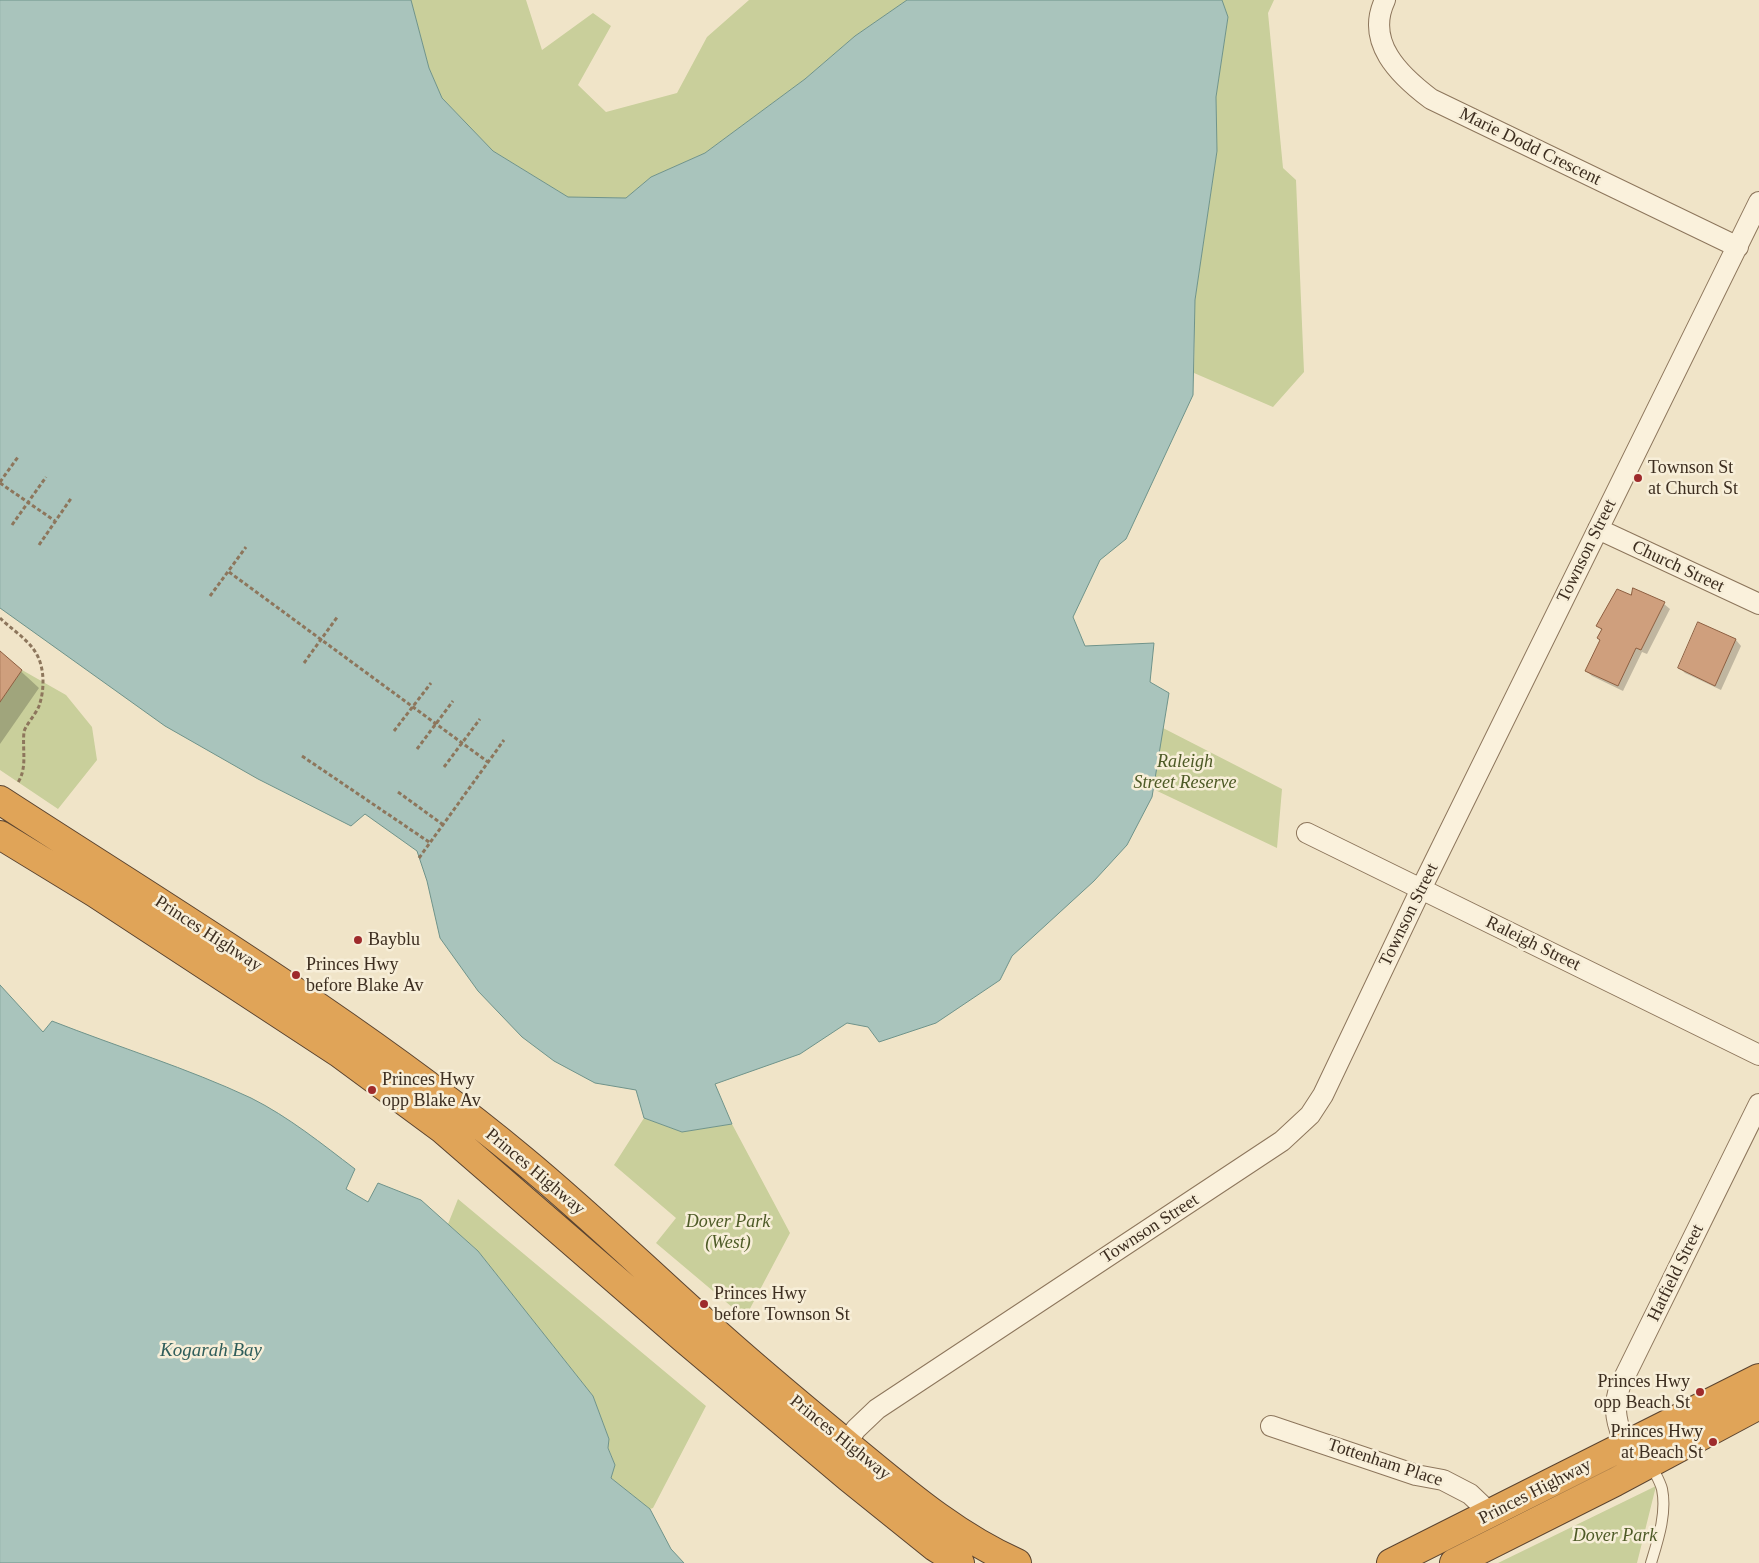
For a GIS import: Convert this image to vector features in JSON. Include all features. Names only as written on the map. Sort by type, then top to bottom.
[{"type":"highway","name":"Princes Highway","points":[[7,794],[290,988],[443,1096],[526,1162],[705,1323],[846,1443],[950,1526],[978,1544],[1017,1563]]},
{"type":"highway","name":"Princes Highway","points":[[0,835],[93,892],[339,1053],[442,1129],[683,1338],[841,1471],[934,1547],[960,1563]]},
{"type":"highway","name":"Princes Highway","points":[[1391,1563],[1759,1378]]},
{"type":"highway","name":"Princes Highway","points":[[1454,1563],[1650,1463],[1753,1414]]},
{"type":"street","name":"Marie Dodd Crescent","points":[[1385,0],[1379,12],[1383,49],[1406,80],[1430,99],[1747,242]]},
{"type":"street","name":"Townson Street","points":[[846,1443],[856,1429],[877,1409],[1297,1130],[1323,1095],[1598,529],[1747,242],[1759,202]]},
{"type":"street","name":"Church Street","points":[[1598,529],[1759,604]]},
{"type":"street","name":"Raleigh Street","points":[[1307,833],[1759,1055]]},
{"type":"street","name":"Hatfield Street","points":[[1626,1446],[1616,1417],[1616,1397],[1620,1386],[1759,1104]]},
{"type":"street","name":"Tottenham Place","points":[[1271,1426],[1416,1475],[1443,1480],[1470,1494],[1491,1514]]},
{"type":"lane","points":[[1650,1463],[1662,1488],[1663,1499],[1663,1517],[1651,1563]]},
{"type":"path","points":[[18,457],[0,483],[56,520]]},
{"type":"path","points":[[12,525],[46,477]]},
{"type":"path","points":[[39,545],[72,497]]},
{"type":"path","points":[[210,596],[246,547]]},
{"type":"path","points":[[229,572],[488,762]]},
{"type":"path","points":[[304,663],[338,616]]},
{"type":"path","points":[[0,618],[34,650],[41,667],[44,683],[41,701],[34,717],[24,730],[24,767],[7,794]]},
{"type":"path","points":[[394,731],[431,683]]},
{"type":"path","points":[[417,749],[453,701]]},
{"type":"path","points":[[444,767],[480,719]]},
{"type":"path","points":[[419,858],[504,740]]},
{"type":"path","points":[[302,756],[429,842]]},
{"type":"path","points":[[398,792],[442,824]]},
{"type":"green space","points":[[411,0],[526,0],[542,50],[593,13],[611,26],[578,85],[606,112],[677,93],[707,37],[749,0],[907,0],[855,36],[805,79],[705,153],[651,177],[626,198],[568,197],[493,151],[442,98],[429,68]]},
{"type":"green space","points":[[1222,0],[1274,0],[1268,13],[1283,168],[1296,180],[1304,372],[1273,407],[1194,373],[1195,300],[1217,151],[1216,97],[1228,17]]},
{"type":"green space","points":[[22,670],[66,695],[92,727],[97,760],[58,809],[0,770],[0,702]]},
{"type":"green space","name":"Raleigh Street Reserve","points":[[1163,728],[1282,789],[1277,848],[1153,789]]},
{"type":"green space","name":"Dover Park (West)","points":[[644,1118],[682,1132],[732,1124],[790,1233],[745,1318],[656,1243],[676,1218],[614,1165]]},
{"type":"green space","points":[[458,1199],[706,1406],[653,1508],[650,1509],[611,1478],[615,1465],[608,1447],[609,1439],[593,1396],[478,1251],[448,1224]]},
{"type":"green space","name":"Dover Park","points":[[1656,1486],[1637,1563],[1498,1563]]},
{"type":"water","points":[[0,0],[411,0],[429,68],[442,98],[493,151],[568,197],[626,198],[651,177],[705,153],[805,79],[855,36],[907,0],[1222,0],[1228,17],[1216,97],[1217,151],[1195,300],[1193,395],[1126,539],[1100,560],[1073,617],[1085,646],[1154,643],[1150,682],[1169,693],[1152,797],[1127,845],[1094,881],[1012,956],[1000,980],[936,1023],[879,1042],[868,1027],[847,1023],[800,1054],[715,1084],[732,1124],[682,1132],[644,1118],[636,1090],[595,1083],[554,1061],[522,1037],[478,991],[440,938],[427,881],[417,851],[365,814],[351,826],[258,779],[165,726],[0,608]]},
{"type":"water","name":"Kogarah Bay","points":[[0,985],[43,1032],[52,1021],[202,1077],[265,1105],[305,1131],[355,1169],[346,1189],[368,1202],[378,1183],[421,1200],[478,1251],[593,1396],[609,1439],[608,1448],[615,1465],[611,1478],[650,1509],[671,1549],[684,1563],[0,1563]]},
{"type":"building","points":[[1633,588],[1665,602],[1641,650],[1636,648],[1618,686],[1585,671],[1600,640],[1597,638],[1602,629],[1596,626],[1617,589],[1631,595]]},
{"type":"building","points":[[1698,622],[1736,639],[1715,686],[1678,668]]},
{"type":"building","points":[[0,651],[22,670],[0,702]]},
{"type":"place","name":"Townson St at Church St","points":[[1638,478]]},
{"type":"place","name":"Bayblu","points":[[358,940]]},
{"type":"place","name":"Princes Hwy before Blake Av","points":[[296,975]]},
{"type":"place","name":"Princes Hwy opp Blake Av","points":[[372,1090]]},
{"type":"place","name":"Princes Hwy before Townson St","points":[[704,1304]]},
{"type":"place","name":"Princes Hwy opp Beach St","points":[[1700,1392]]},
{"type":"place","name":"Princes Hwy at Beach St","points":[[1713,1442]]}]
